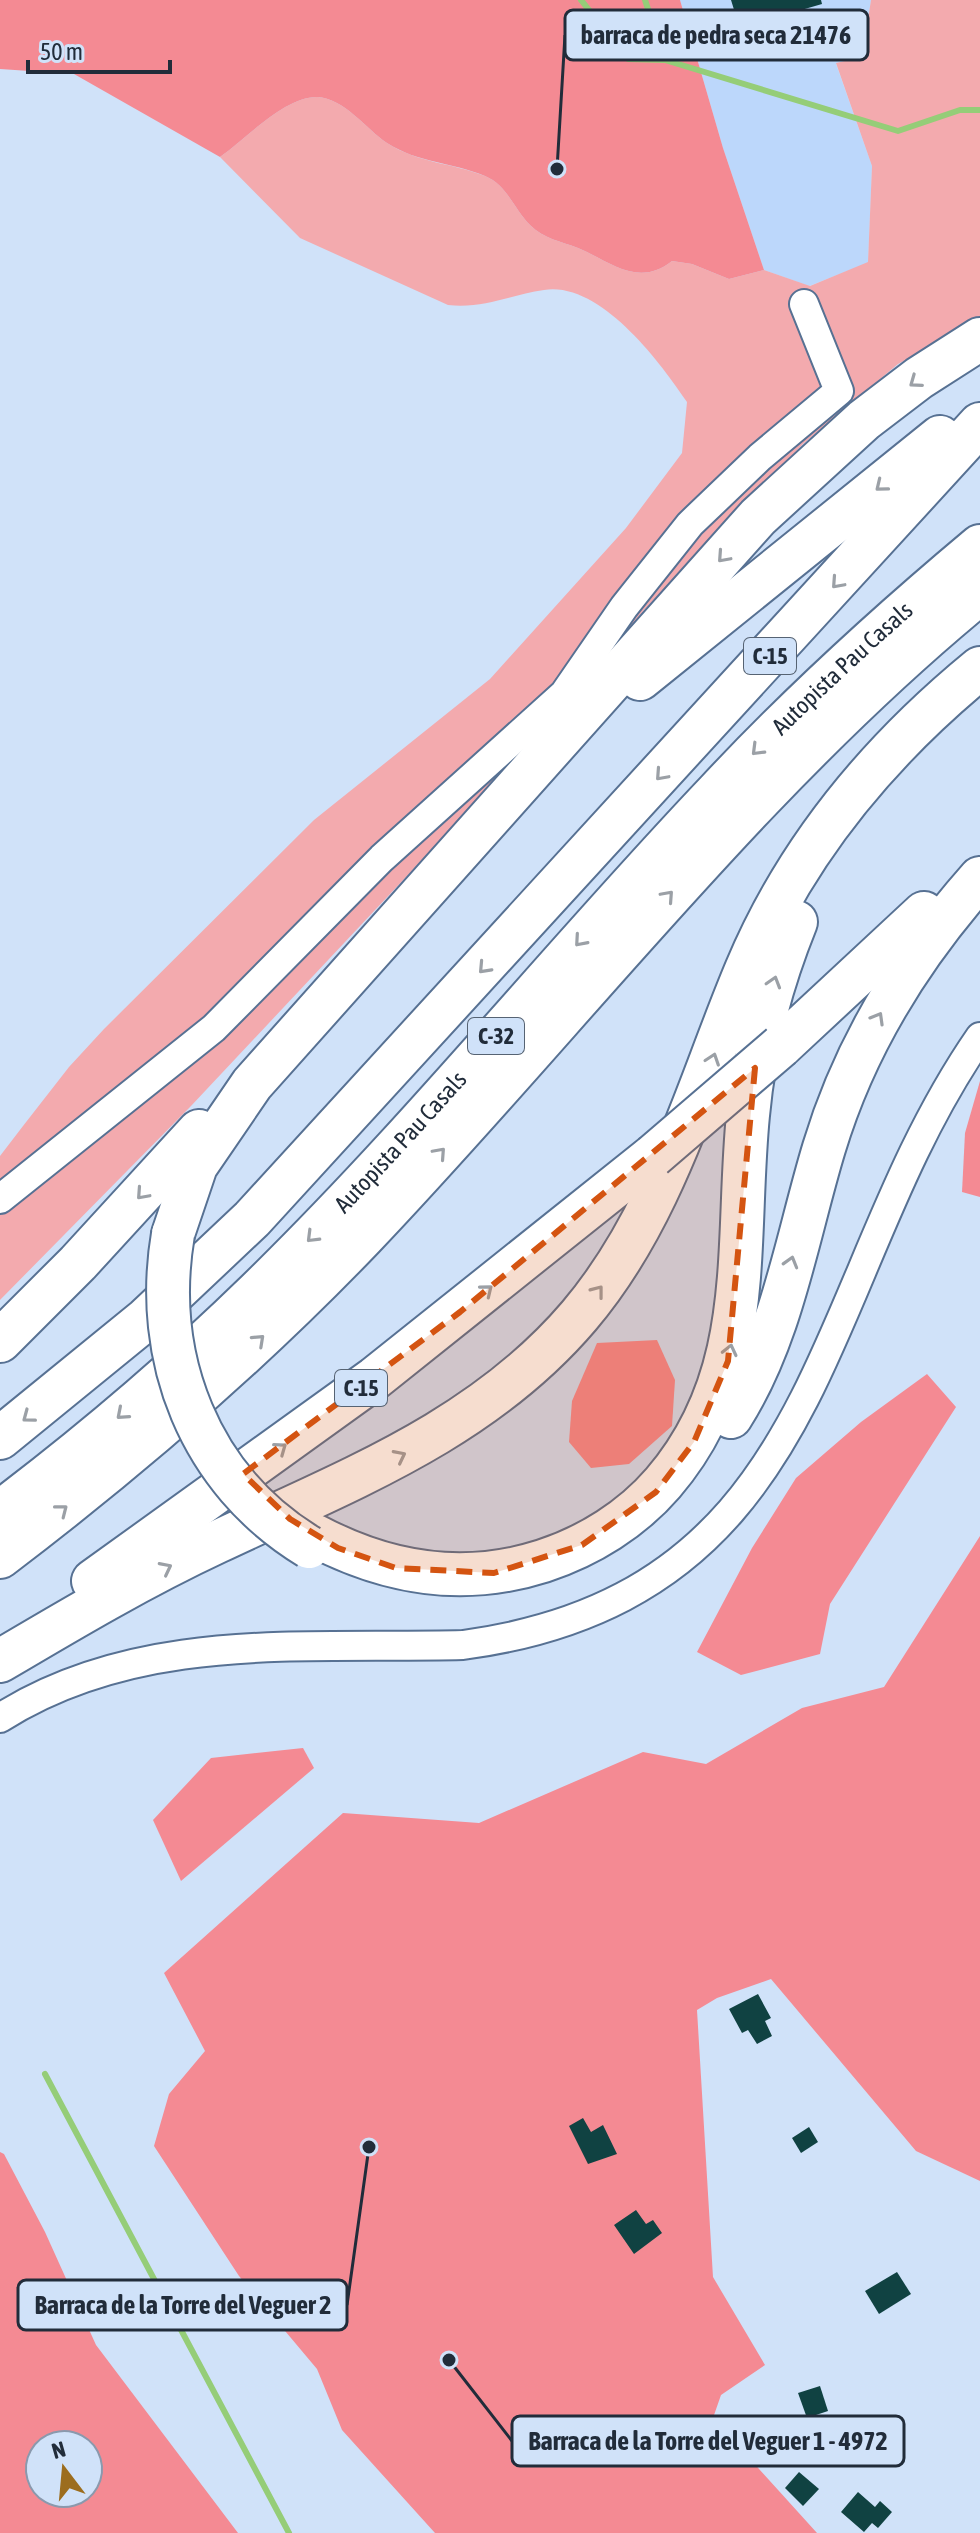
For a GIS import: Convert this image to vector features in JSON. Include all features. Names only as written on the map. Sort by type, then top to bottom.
[{"type":"highway","points":[[980,339],[919,378],[864,420],[758,517],[348,974],[252,1084],[214,1135],[196,1166],[179,1234],[180,1319],[188,1363],[202,1406],[222,1446],[253,1486],[313,1542],[359,1570],[393,1580],[459,1587],[526,1579],[588,1556],[617,1539],[664,1501],[721,1433],[751,1380],[779,1306],[838,1105],[871,1029],[927,942],[980,878]]},
{"type":"highway","points":[[179,1234],[207,1172],[240,1119],[348,992],[584,731],[652,669],[929,447],[980,396]]},
{"type":"highway","name":"C-15","points":[[0,1438],[146,1319],[252,1219],[980,424]]},
{"type":"highway","name":"Autopista Pau Casals","points":[[0,1512],[115,1420],[259,1291],[394,1151],[719,789],[857,653],[980,546]]},
{"type":"highway","name":"Autopista Pau Casals","points":[[0,1557],[148,1439],[300,1300],[426,1169],[748,811],[886,675],[980,593]]},
{"type":"highway","points":[[0,1661],[179,1560],[351,1480],[441,1434],[515,1380],[548,1350],[605,1283],[644,1219],[701,1093],[747,968],[796,872],[833,818],[885,756],[980,668]]},
{"type":"highway","points":[[313,1542],[396,1568],[443,1574],[494,1573],[553,1557],[596,1537],[633,1512],[675,1470],[710,1413],[734,1334],[748,1112],[764,1016],[785,948],[831,853],[870,796],[921,737],[980,682]]},
{"type":"highway","name":"C-15","points":[[0,1648],[375,1378],[653,1156],[894,943],[980,854]]},
{"type":"highway","points":[[0,1341],[78,1263],[252,1072],[348,974]]},
{"type":"highway","points":[[0,1638],[57,1606]]},
{"type":"street","points":[[0,1199],[214,1028],[382,858],[564,694],[624,607],[690,524],[760,457],[839,391],[804,304]]},
{"type":"street","points":[[0,1718],[100,1672],[184,1653],[463,1645],[507,1639],[593,1611],[671,1566],[730,1515],[757,1482],[810,1392],[904,1175],[935,1111],[980,1037]]},
{"type":"highlighted area","points":[[755,1068],[728,1361],[694,1442],[656,1492],[582,1545],[494,1573],[396,1568],[338,1548],[290,1519],[243,1474],[460,1312]]},
{"type":"shaded area","points":[[0,0],[680,0],[723,148],[764,270],[729,279],[692,264],[672,261],[648,272],[625,270],[541,234],[524,219],[505,191],[493,180],[473,171],[399,150],[345,108],[327,99],[304,99],[279,111],[220,157],[74,74],[0,69]]},
{"type":"shaded area","points":[[680,0],[871,0],[862,57],[836,64],[872,166],[868,263],[809,286],[764,270],[723,148]]},
{"type":"shaded area","points":[[871,0],[980,0],[980,321],[898,364],[803,444],[644,610],[530,745],[191,1106],[0,1300],[0,1156],[69,1067],[314,820],[490,679],[626,528],[682,453],[687,402],[645,347],[607,311],[586,298],[565,291],[544,290],[485,303],[448,305],[300,238],[220,157],[279,111],[304,99],[327,99],[345,108],[399,150],[493,180],[505,191],[524,219],[541,234],[625,270],[648,272],[672,261],[692,264],[729,279],[764,270],[810,286],[868,262],[872,166],[836,63],[862,57]]},
{"type":"shaded area","points":[[980,1081],[980,1197],[962,1192],[965,1133]]},
{"type":"shaded area","points":[[657,1340],[675,1380],[672,1426],[629,1464],[591,1468],[569,1442],[572,1401],[597,1343]]},
{"type":"shaded area","points":[[927,1374],[956,1407],[830,1604],[820,1654],[741,1675],[697,1652],[752,1548],[796,1478],[861,1422]]},
{"type":"shaded area","points":[[980,1536],[980,2181],[916,2151],[771,1979],[717,1998],[697,2010],[713,2277],[765,2365],[721,2395],[713,2418],[817,2533],[435,2533],[342,2430],[317,2369],[239,2276],[154,2146],[169,2094],[205,2051],[164,1973],[343,1813],[479,1823],[643,1752],[706,1764],[802,1708],[884,1687]]},
{"type":"shaded area","points":[[303,1748],[314,1768],[181,1881],[153,1820],[211,1758]]},
{"type":"shaded area","points":[[0,2152],[4,2154],[45,2232],[96,2345],[238,2533],[0,2533]]},
{"type":"building","points":[[731,0],[821,0],[822,4],[770,19],[775,36],[745,45]]},
{"type":"building","points":[[758,1994],[771,2018],[765,2021],[772,2036],[757,2044],[748,2030],[742,2033],[729,2009]]},
{"type":"building","points":[[583,2118],[591,2132],[603,2125],[617,2154],[588,2164],[569,2126]]},
{"type":"building","points":[[809,2127],[818,2142],[801,2153],[792,2138]]},
{"type":"building","points":[[636,2210],[646,2224],[653,2220],[662,2233],[634,2254],[614,2225]]},
{"type":"building","points":[[897,2272],[911,2294],[879,2314],[865,2291]]},
{"type":"building","points":[[820,2386],[828,2411],[807,2418],[798,2393]]},
{"type":"building","points":[[799,2472],[819,2489],[803,2506],[785,2488]]},
{"type":"building","points":[[858,2492],[875,2507],[880,2501],[892,2512],[878,2528],[872,2523],[864,2532],[841,2512]]},
{"type":"waterway","points":[[581,0],[628,59],[665,60],[898,131],[960,110],[980,110]]},
{"type":"waterway","points":[[645,0],[665,60]]},
{"type":"waterway","points":[[45,2074],[289,2533]]},
{"type":"place","name":"barraca de pedra seca 21476","points":[[557,169]]},
{"type":"place","name":"Barraca de la Torre del Veguer 2","points":[[369,2147]]},
{"type":"place","name":"Barraca de la Torre del Veguer 1 - 4972","points":[[449,2360]]}]
